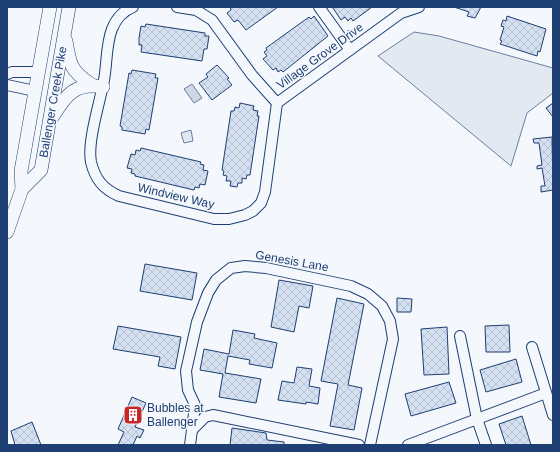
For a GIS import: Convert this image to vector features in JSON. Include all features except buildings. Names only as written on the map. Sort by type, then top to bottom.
[{"type":"main road","name":"Ballenger Creek Pike","points":[[7,232],[22,189],[21,171],[37,72],[50,7]]},
{"type":"main road","name":"Ballenger Creek Pike","points":[[22,189],[42,170],[69,7]]},
{"type":"main road","points":[[65,32],[69,59],[74,72],[97,86]]},
{"type":"main road","points":[[50,120],[70,92],[97,86]]},
{"type":"street","name":"Windview Way","points":[[133,7],[119,18],[111,30],[97,86],[91,161],[98,181],[108,190],[119,196],[214,219],[245,215],[253,211],[261,203],[265,192],[277,103]]},
{"type":"street","points":[[177,7],[202,12],[212,20],[252,75],[277,103]]},
{"type":"street","points":[[319,7],[350,50]]},
{"type":"street","name":"Village Grove Drive","points":[[277,103],[401,13],[419,7]]},
{"type":"street","points":[[9,71],[37,72]]},
{"type":"street","points":[[7,85],[35,91]]},
{"type":"street","name":"Genesis Lane","points":[[190,445],[195,405],[188,390],[186,371],[197,322],[208,293],[216,280],[231,268],[266,268],[351,286],[368,294],[382,306],[390,321],[393,339],[370,445]]},
{"type":"street","points":[[460,336],[477,419],[486,445]]},
{"type":"street","points":[[532,346],[553,415]]},
{"type":"street","points":[[408,445],[546,393]]},
{"type":"street","points":[[192,430],[205,416],[213,415],[359,445]]},
{"type":"shaded area","points":[[414,32],[439,36],[553,68],[553,93],[527,113],[511,166],[378,56]]},
{"type":"shaded area","points":[[192,84],[202,98],[194,103],[184,89]]},
{"type":"shaded area","points":[[191,130],[193,141],[184,143],[181,133]]},
{"type":"place","name":"Bubbles at Ballenger","points":[[133,415]]}]
